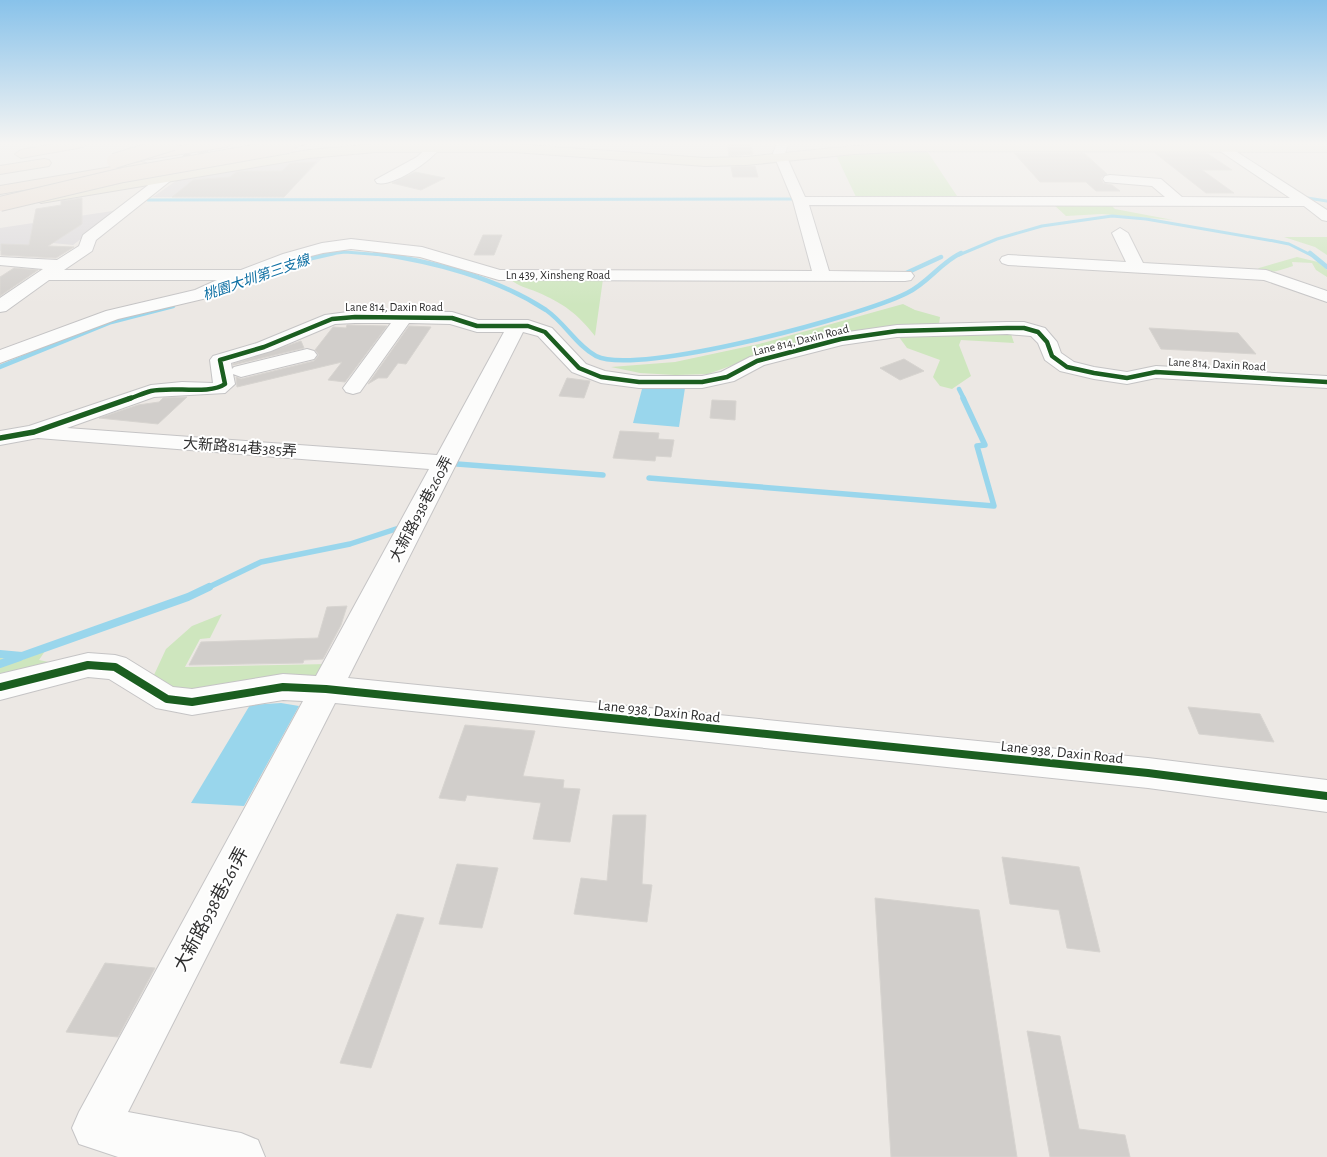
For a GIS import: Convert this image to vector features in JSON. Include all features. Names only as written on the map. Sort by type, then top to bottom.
[{"type":"highway","points":[[0,205],[33,197]]},
{"type":"main road","points":[[0,200],[19,197]]},
{"type":"main road","points":[[0,205],[42,197]]},
{"type":"street","points":[[4,301],[86,248],[89,238],[143,197]]},
{"type":"street","points":[[798,197],[822,276]]},
{"type":"street","points":[[1173,197],[1178,201]]},
{"type":"street","points":[[1299,197],[1327,217]]},
{"type":"street","points":[[800,201],[1307,202]]},
{"type":"street","points":[[1120,233],[1137,267]]},
{"type":"street","name":"Ln 439, Xinsheng Road","points":[[0,357],[112,316],[201,294],[289,257],[322,248],[352,244],[422,252],[499,275],[905,276]]},
{"type":"street","points":[[1008,260],[1266,275],[1306,285],[1327,296]]},
{"type":"street","points":[[2,261],[60,265]]},
{"type":"street","points":[[44,275],[243,275]]},
{"type":"street","name":"Lane 814, Daxin Road","points":[[0,438],[34,432],[150,391],[182,388],[218,389],[225,384],[220,360],[264,347],[332,319],[354,317],[452,318],[477,326],[528,326],[545,332],[579,368],[601,377],[639,382],[702,382],[727,377],[757,361],[841,339],[896,331],[1024,328],[1038,332],[1047,342],[1052,356],[1067,367],[1094,373],[1127,378],[1156,372],[1327,382]]},
{"type":"street","points":[[353,388],[403,319]]},
{"type":"street","name":"大新路938巷260弄","points":[[326,689],[516,327]]},
{"type":"street","points":[[223,375],[307,356]]},
{"type":"street","name":"大新路814巷385弄","points":[[34,432],[446,463]]},
{"type":"street","name":"Lane 938, Daxin Road","points":[[0,688],[88,664],[115,667],[167,699],[192,702],[283,687],[326,689],[1148,773],[1327,796]]},
{"type":"street","name":"大新路938巷261弄","points":[[145,1149],[95,1128],[326,689]]},
{"type":"street","points":[[145,1149],[242,1157]]},
{"type":"shaded area","points":[[119,210],[73,245],[42,242],[0,251],[0,228]]},
{"type":"green space","points":[[856,197],[958,197],[959,199],[857,199]]},
{"type":"green space","points":[[1053,204],[1110,204],[1115,209],[1173,220],[1102,214],[1066,216]]},
{"type":"green space","points":[[1284,237],[1327,237],[1327,255],[1315,247]]},
{"type":"green space","points":[[1297,257],[1318,262],[1327,270],[1327,277],[1316,270],[1312,263],[1292,262],[1293,266],[1275,272],[1256,271],[1259,268]]},
{"type":"green space","points":[[510,279],[603,279],[595,336],[576,315],[562,305]]},
{"type":"green space","points":[[903,304],[915,310],[940,317],[939,324],[775,350],[708,374],[640,373],[611,367],[675,362],[759,344]]},
{"type":"green space","points":[[1011,334],[1014,343],[961,340],[959,345],[971,376],[952,389],[940,386],[933,377],[940,360],[907,348],[899,337]]},
{"type":"green space","points":[[222,614],[210,638],[200,639],[185,667],[329,664],[323,677],[180,693],[154,675],[166,649],[192,626]]},
{"type":"green space","points":[[45,651],[39,660],[59,664],[0,680],[0,658],[19,661]]},
{"type":"water","points":[[685,388],[679,427],[633,423],[642,389]]},
{"type":"water","points":[[281,703],[299,706],[244,806],[191,803],[250,705]]},
{"type":"building","points":[[82,198],[82,224],[48,246],[74,247],[56,258],[1,255],[1,244],[29,245],[36,209],[61,205],[61,201]]},
{"type":"building","points":[[483,235],[502,235],[494,255],[474,255]]},
{"type":"building","points":[[14,268],[38,270],[0,296],[0,277]]},
{"type":"building","points":[[347,325],[387,326],[345,382],[328,380],[342,362],[237,387],[236,377],[241,379],[314,361],[319,355],[315,350],[333,327],[346,328]]},
{"type":"building","points":[[409,326],[431,327],[406,364],[398,363],[387,378],[378,378],[368,384]]},
{"type":"building","points":[[1149,328],[1238,333],[1256,354],[1161,349]]},
{"type":"building","points":[[301,341],[304,348],[233,365],[233,364]]},
{"type":"building","points":[[904,359],[924,371],[900,380],[880,368]]},
{"type":"building","points":[[567,378],[590,381],[584,398],[559,396]]},
{"type":"building","points":[[187,397],[158,424],[99,418],[138,405],[159,402],[163,398]]},
{"type":"building","points":[[712,400],[736,401],[735,420],[710,418]]},
{"type":"building","points":[[620,431],[659,433],[658,439],[674,440],[671,457],[656,456],[655,461],[613,458]]},
{"type":"building","points":[[347,606],[341,625],[323,659],[304,660],[303,663],[189,665],[201,642],[318,638],[327,607]]},
{"type":"building","points":[[1188,707],[1260,714],[1274,742],[1199,734]]},
{"type":"building","points":[[465,725],[535,731],[523,776],[564,780],[563,788],[580,789],[570,842],[533,839],[541,803],[467,795],[465,801],[439,798]]},
{"type":"building","points":[[613,815],[646,815],[642,884],[652,885],[647,922],[574,914],[581,878],[607,881]]},
{"type":"building","points":[[1002,857],[1079,867],[1100,952],[1067,948],[1059,910],[1010,904]]},
{"type":"building","points":[[457,864],[498,868],[482,928],[439,924]]},
{"type":"building","points":[[875,898],[979,910],[1017,1157],[891,1157]]},
{"type":"building","points":[[397,914],[424,918],[371,1068],[340,1063]]},
{"type":"building","points":[[105,963],[155,968],[118,1037],[66,1032]]},
{"type":"building","points":[[1027,1031],[1060,1036],[1079,1129],[1125,1135],[1130,1157],[1050,1157]]},
{"type":"waterway","points":[[1307,198],[1327,201]]},
{"type":"waterway","points":[[148,200],[794,199]]},
{"type":"waterway","name":"桃園大圳第三支線","points":[[959,255],[997,239],[1042,226],[1112,216],[1146,219],[1274,241],[1289,244],[1311,255]]},
{"type":"waterway","name":"桃園大圳第三支線","points":[[329,254],[345,252],[384,255]]},
{"type":"waterway","name":"桃園大圳第三支線","points":[[329,254],[334,253]]},
{"type":"waterway","name":"桃園大圳第三支線","points":[[375,253],[442,266],[506,288],[553,315],[582,346],[596,356],[619,360],[655,358],[700,351],[750,341],[845,316],[907,293],[961,253]]},
{"type":"waterway","name":"桃園大圳第三支線","points":[[1310,253],[1327,267]]},
{"type":"waterway","name":"桃園大圳第三支線","points":[[223,290],[294,262],[329,254]]},
{"type":"waterway","name":"桃園大圳第三支線","points":[[322,255],[329,254]]},
{"type":"waterway","points":[[904,274],[941,257]]},
{"type":"waterway","name":"桃園大圳第三支線","points":[[0,367],[111,322],[173,306]]},
{"type":"waterway","points":[[959,389],[964,399]]},
{"type":"waterway","points":[[649,478],[994,506],[977,446],[985,445],[963,398]]},
{"type":"waterway","points":[[457,464],[603,475]]},
{"type":"waterway","points":[[207,588],[261,562],[350,544],[402,527]]},
{"type":"waterway","points":[[0,654],[22,656],[188,597],[209,587]]},
{"type":"waterway","points":[[0,664],[20,657]]},
{"type":"cycle path","points":[[0,438],[34,432],[151,391],[182,388],[218,389],[225,384],[220,360],[264,347],[332,319],[355,317],[452,318],[477,326],[528,326],[545,332],[579,368],[601,377],[639,382],[702,382],[727,377],[757,361],[841,339],[897,331],[1007,328],[1024,328],[1038,332],[1047,342],[1052,356],[1067,367],[1094,373],[1127,378],[1156,372],[1327,382]]},
{"type":"cycle path","points":[[0,687],[88,665],[115,667],[167,699],[192,702],[283,687],[326,689],[1148,773],[1327,796]]}]
